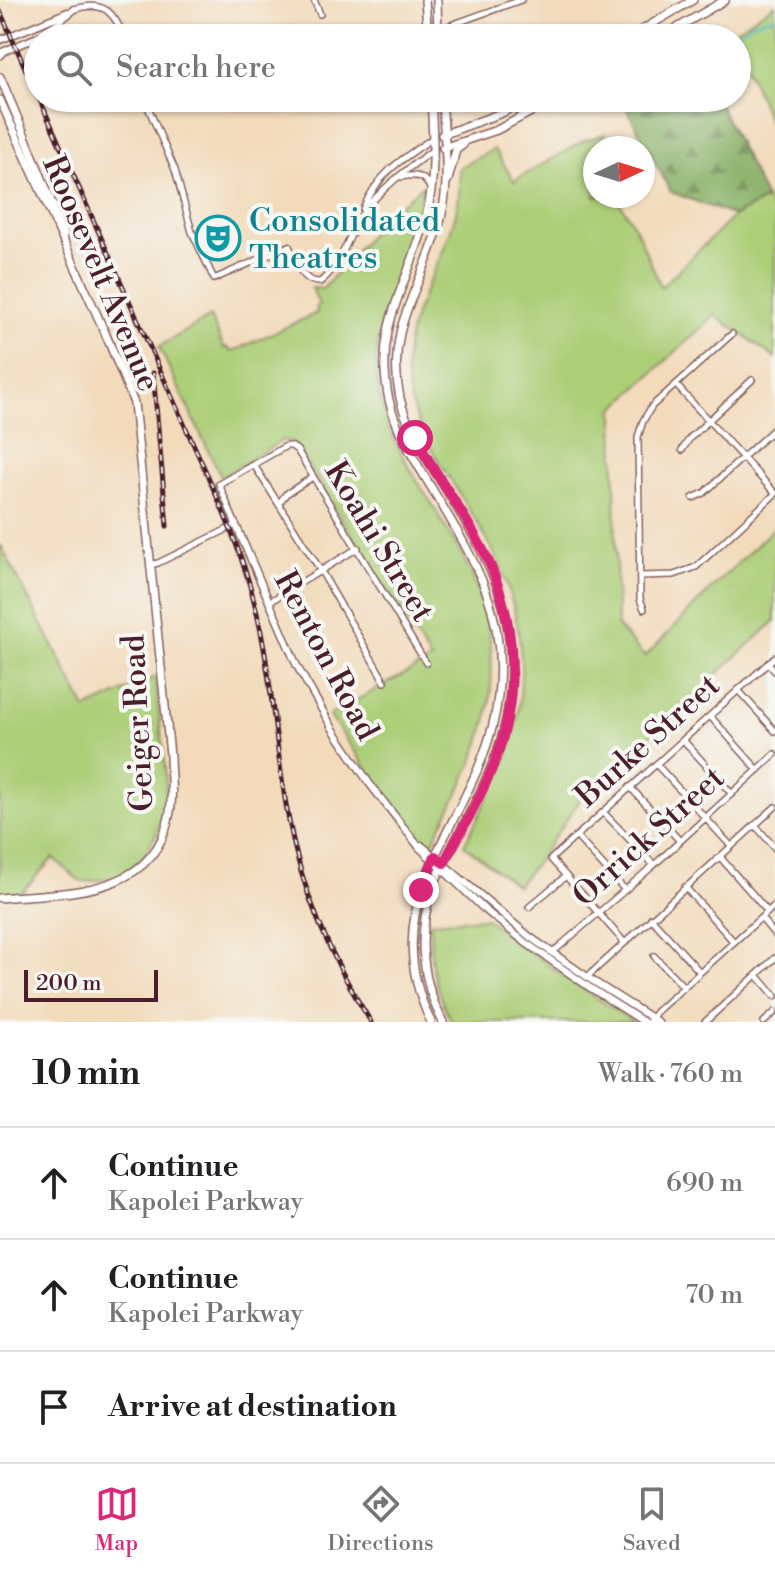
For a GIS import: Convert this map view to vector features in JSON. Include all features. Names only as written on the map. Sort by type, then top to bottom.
[{"type":"main road","points":[[425,0],[427,24]]},
{"type":"main road","points":[[437,0],[438,24]]},
{"type":"main road","points":[[652,24],[693,0]]},
{"type":"main road","points":[[684,24],[725,0]]},
{"type":"main road","points":[[0,77],[90,299]]},
{"type":"main road","name":"Roosevelt Avenue","points":[[0,84],[37,169]]},
{"type":"main road","name":"Roosevelt Avenue","points":[[0,100],[134,403],[150,565]]},
{"type":"main road","points":[[431,1022],[418,989],[412,945],[417,900],[487,748],[496,712],[500,664],[496,625],[481,575],[463,539],[404,443],[386,385],[385,353],[389,322],[424,225],[431,191],[432,112]]},
{"type":"main road","points":[[443,112],[446,186],[440,223],[401,325],[396,354],[398,384],[404,412],[415,438],[474,535],[495,579],[508,627],[511,677],[505,727],[494,763],[442,866],[428,903],[423,945],[429,986],[443,1022]]},
{"type":"main road","points":[[433,137],[504,112]]},
{"type":"main road","points":[[433,150],[509,125],[532,112]]},
{"type":"main road","points":[[446,186],[456,150],[469,140]]},
{"type":"main road","name":"Geiger Road","points":[[0,898],[96,888],[114,883],[144,863],[156,850],[164,833],[170,816],[170,755],[150,565]]},
{"type":"street","points":[[314,0],[320,14]]},
{"type":"street","points":[[462,24],[521,0]]},
{"type":"street","points":[[37,24],[88,5],[106,9],[118,24]]},
{"type":"street","points":[[56,24],[75,9]]},
{"type":"street","points":[[0,40],[24,30]]},
{"type":"street","points":[[1,54],[24,43]]},
{"type":"street","points":[[150,112],[175,170],[192,232],[214,279],[289,246],[306,278],[320,282],[337,262],[371,192],[385,174],[403,157],[433,137]]},
{"type":"street","points":[[361,217],[373,200],[433,150]]},
{"type":"street","points":[[400,177],[420,176],[431,191]]},
{"type":"street","points":[[644,609],[640,599],[639,432],[649,411],[732,334]]},
{"type":"street","points":[[682,450],[687,441],[752,380]]},
{"type":"street","points":[[640,576],[674,575],[692,569],[775,493],[676,385]]},
{"type":"street","points":[[693,498],[704,493],[775,428]]},
{"type":"street","name":"Koahi Street","points":[[254,465],[286,446],[297,450],[426,663]]},
{"type":"street","points":[[254,465],[321,571],[385,682]]},
{"type":"street","name":"Renton Road","points":[[254,465],[219,484],[297,666],[369,783],[412,838],[458,880],[552,953],[651,1021]]},
{"type":"street","points":[[279,503],[286,494],[313,477]]},
{"type":"street","points":[[150,565],[236,525]]},
{"type":"street","points":[[269,602],[358,548]]},
{"type":"street","name":"Burke Street","points":[[566,876],[551,859],[775,657]]},
{"type":"street","points":[[768,663],[775,671]]},
{"type":"street","points":[[738,690],[775,731]]},
{"type":"street","points":[[710,716],[758,770]]},
{"type":"street","points":[[683,740],[732,794]]},
{"type":"street","name":"Orrick Street","points":[[552,953],[775,754]]},
{"type":"street","points":[[656,764],[731,846]]},
{"type":"street","points":[[630,787],[680,841]]},
{"type":"street","points":[[587,977],[775,807]]},
{"type":"street","points":[[603,812],[654,865]]},
{"type":"street","points":[[755,825],[775,848]]},
{"type":"street","points":[[576,836],[625,890]]},
{"type":"street","points":[[720,857],[768,912]]},
{"type":"street","points":[[529,907],[566,876],[624,942]]},
{"type":"street","name":"Renton Road","points":[[458,880],[478,904],[547,959],[589,987],[651,1021]]},
{"type":"street","points":[[685,887],[734,942]]},
{"type":"street","points":[[478,904],[483,897]]},
{"type":"street","points":[[651,1021],[775,905]]},
{"type":"street","points":[[651,918],[700,972]]},
{"type":"street","points":[[761,918],[775,935]]},
{"type":"street","points":[[654,956],[684,987]]},
{"type":"street","points":[[705,1022],[775,958]]},
{"type":"street","points":[[757,975],[775,996]]},
{"type":"street","points":[[764,1022],[775,1012]]},
{"type":"green space","points":[[775,4],[775,136],[751,77],[751,24],[745,24]]},
{"type":"green space","points":[[628,112],[723,112],[766,199],[734,216],[671,192],[655,162],[655,136],[641,136]]},
{"type":"green space","points":[[583,141],[583,208],[623,208],[636,229],[661,287],[734,216],[766,199],[775,215],[775,358],[715,315],[614,409],[617,626],[645,657],[775,527],[775,621],[580,800],[517,886],[464,845],[500,771],[516,723],[521,676],[518,629],[494,552],[417,420],[406,372],[407,345],[414,320],[454,222],[459,196],[459,168],[494,149],[514,181]]},
{"type":"green space","points":[[423,185],[411,236],[385,307],[377,358],[378,385],[386,418],[399,448],[472,575],[486,618],[492,664],[488,709],[476,753],[431,846],[422,841],[403,820],[329,715],[431,660],[294,443],[283,440],[221,477],[159,347],[210,317],[224,348],[231,352],[317,313],[316,307],[319,305],[312,288],[323,289],[383,219]]},
{"type":"green space","points":[[0,544],[86,709],[155,677],[167,800],[157,833],[142,858],[118,878],[81,882],[53,858],[23,891],[0,895]]},
{"type":"green space","points":[[486,918],[566,978],[634,1022],[452,1022],[434,974],[430,948],[431,922]]},
{"type":"waterway","points":[[751,24],[775,17]]},
{"type":"railway","points":[[0,11],[24,65]]},
{"type":"railway","points":[[45,112],[239,553],[262,636],[284,790],[302,874],[331,950],[371,1022]]},
{"type":"railway","points":[[153,373],[167,526]]},
{"type":"place","name":"Consolidated Theatres","points":[[218,238]]},
{"type":"route","points":[[415,438],[486,556],[506,615],[511,664],[508,714],[494,763],[444,863],[435,856],[421,890]]}]
